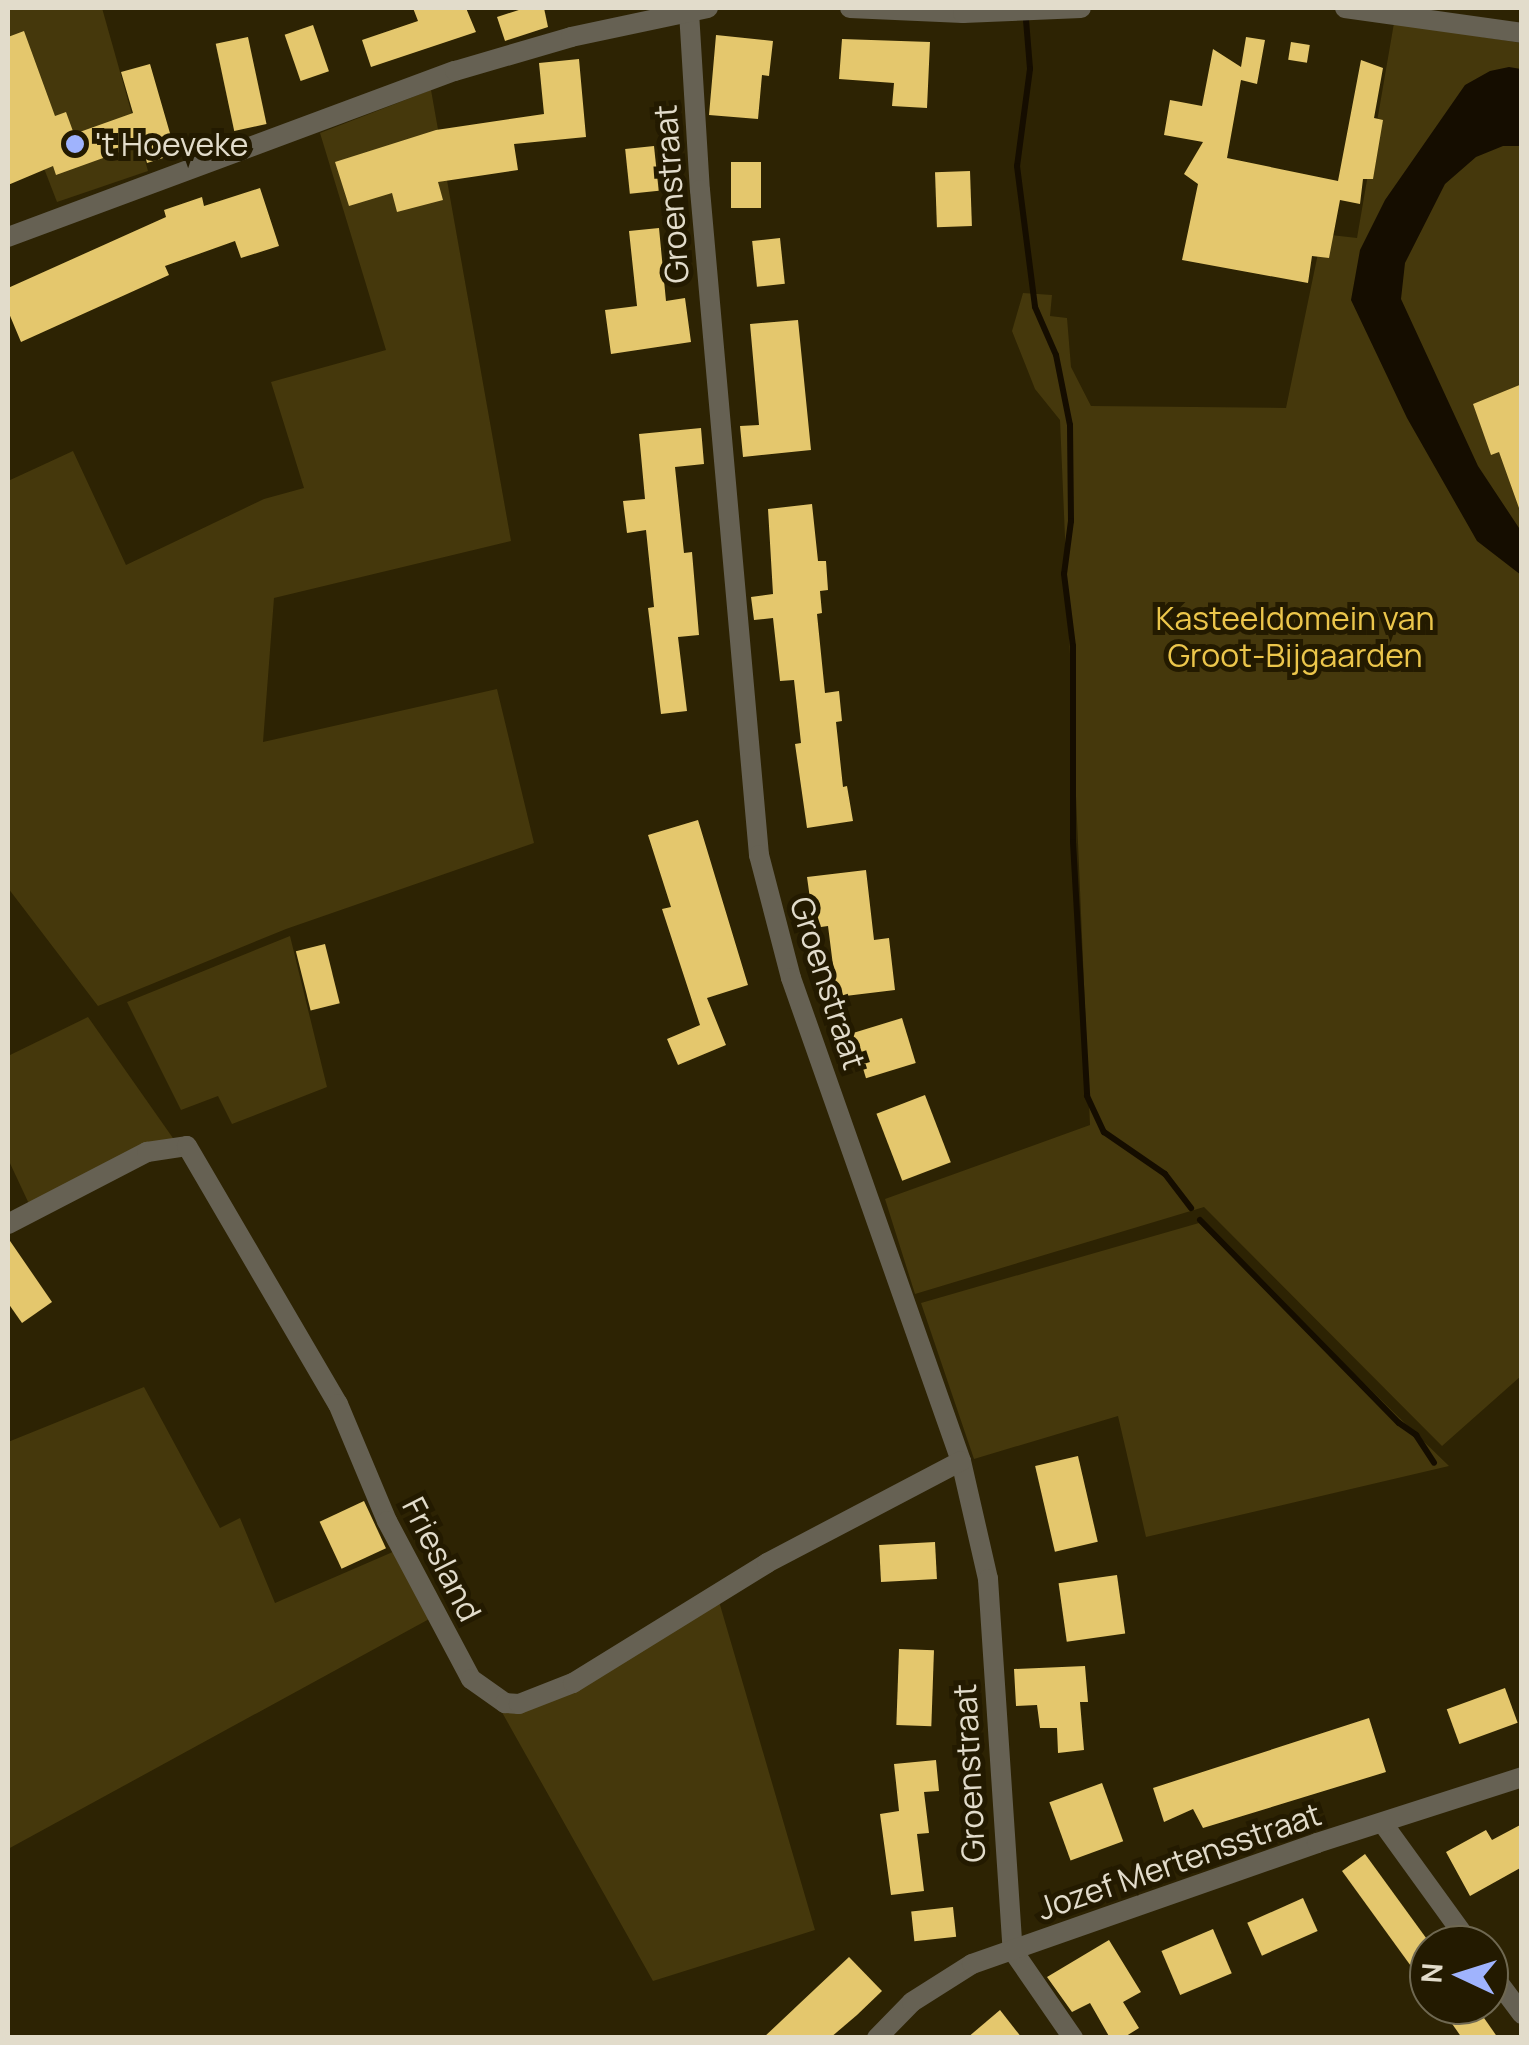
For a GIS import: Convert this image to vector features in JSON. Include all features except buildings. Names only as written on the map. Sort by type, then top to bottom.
[{"type":"street","points":[[850,8],[963,13],[1081,8]]},
{"type":"street","points":[[1345,8],[1522,33]]},
{"type":"street","points":[[8,237],[455,70],[571,37],[698,10]]},
{"type":"street","name":"Groenstraat","points":[[698,10],[700,190],[760,855],[790,978],[961,1461],[988,1580],[1004,1878],[1013,1950]]},
{"type":"street","name":"Friesland","points":[[8,1224],[148,1152],[186,1146],[338,1404],[386,1521],[471,1679],[505,1703],[519,1704],[573,1683],[766,1563],[961,1461]]},
{"type":"street","name":"Jozef Mertensstraat","points":[[876,2038],[912,2002],[972,1964],[1317,1843],[1384,1825],[1522,1778]]},
{"type":"street","points":[[1384,1825],[1456,1925]]},
{"type":"street","points":[[1013,1950],[1074,2038]]},
{"type":"green space","points":[[8,8],[102,8],[148,171],[57,202],[8,75]]},
{"type":"green space","name":"Kasteeldomein van Groot-Bijgaarden","points":[[1394,23],[1521,43],[1521,1376],[1442,1446],[1204,1207],[915,1294],[885,1199],[1090,1125],[1060,420],[1035,389],[1012,331],[1023,293],[1052,295],[1050,316],[1067,318],[1071,367],[1091,406],[1286,408],[1322,234],[1357,238]]},
{"type":"green space","points":[[431,90],[511,541],[274,598],[263,742],[497,689],[534,843],[286,929],[98,1006],[8,888],[8,481],[73,451],[126,565],[264,499],[304,488],[271,382],[386,350],[320,133]]},
{"type":"green space","points":[[290,936],[327,1087],[232,1124],[218,1096],[181,1110],[127,1002]]},
{"type":"green space","points":[[88,1017],[175,1141],[30,1206],[8,1159],[8,1056]]},
{"type":"green space","points":[[1199,1223],[1449,1466],[1146,1537],[1118,1416],[974,1459],[921,1303]]},
{"type":"green space","points":[[144,1387],[220,1528],[240,1518],[275,1603],[395,1551],[431,1618],[8,1849],[8,1442]]},
{"type":"green space","points":[[718,1598],[815,1930],[653,1981],[499,1707],[515,1709]]},
{"type":"shaded area","points":[[1521,69],[1521,146],[1503,146],[1476,157],[1445,184],[1405,263],[1401,299],[1478,466],[1521,531],[1521,575],[1477,541],[1407,418],[1351,300],[1360,250],[1385,200],[1465,85],[1490,71]]},
{"type":"waterway","points":[[1026,20],[1030,69],[1017,166],[1035,307],[1056,355],[1070,425],[1071,521],[1064,574],[1073,646],[1073,842],[1087,1096],[1104,1132],[1165,1174],[1191,1208]]},
{"type":"waterway","points":[[1200,1220],[1399,1423],[1416,1435],[1434,1463]]},
{"type":"place","name":"'t Hoeveke","points":[[75,144]]}]
